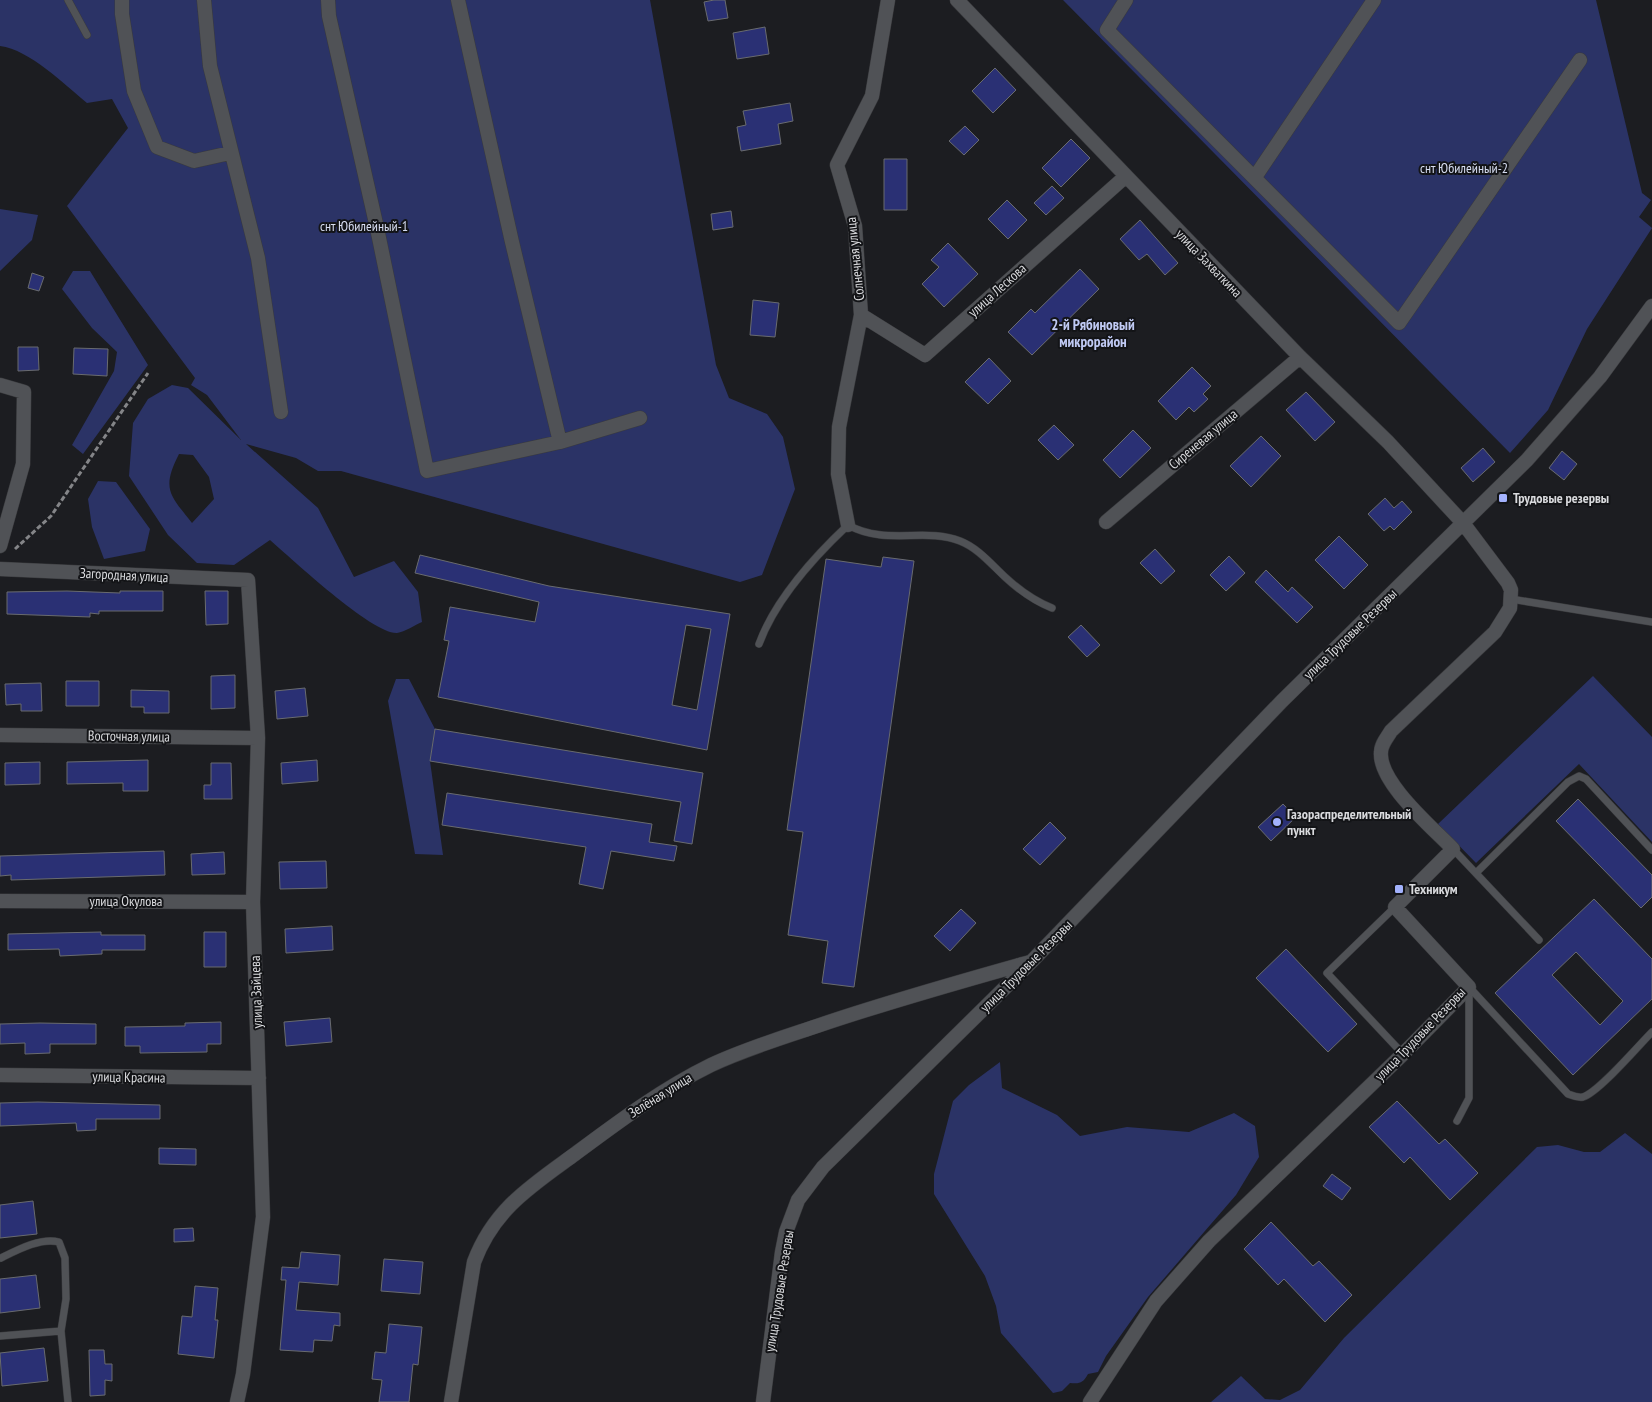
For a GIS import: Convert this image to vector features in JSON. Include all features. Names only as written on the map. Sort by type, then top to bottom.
[{"type":"street","points":[[122,0],[122,14],[134,91],[157,146],[194,161],[230,153]]},
{"type":"street","points":[[204,0],[210,66],[230,153],[258,258],[281,412]]},
{"type":"street","points":[[328,0],[329,16],[377,228],[427,471],[560,442],[640,418]]},
{"type":"street","points":[[458,0],[512,242],[560,442]]},
{"type":"street","name":"Солнечная улица","points":[[848,525],[838,474],[839,427],[861,315],[855,226],[838,165],[872,96],[888,0]]},
{"type":"street","name":"улица Захваткина","points":[[957,0],[1300,357],[1388,442],[1463,523]]},
{"type":"street","points":[[1126,0],[1107,30],[1399,323],[1580,60]]},
{"type":"street","points":[[1255,177],[1374,0]]},
{"type":"street","name":"улица Лескова","points":[[861,315],[925,355],[1126,176]]},
{"type":"street","name":"улица Трудовые Резервы","points":[[763,1402],[782,1252],[798,1200],[823,1167],[1032,961],[1282,701],[1477,511],[1566,418],[1600,378],[1652,306]]},
{"type":"street","name":"Сиреневая улица","points":[[1106,522],[1300,357]]},
{"type":"street","points":[[0,385],[24,392],[23,464],[0,546]]},
{"type":"street","points":[[1395,907],[1453,849],[1393,784],[1383,768],[1381,751],[1391,732],[1495,632],[1506,616],[1512,599],[1511,590],[1503,575],[1463,523]]},
{"type":"street","name":"Загородная улица","points":[[0,570],[248,580]]},
{"type":"street","name":"улица Зайцева","points":[[237,1402],[243,1374],[263,1216],[253,902],[258,738],[248,580]]},
{"type":"street","name":"Восточная улица","points":[[0,735],[258,738]]},
{"type":"street","name":"улица Окулова","points":[[0,901],[253,902]]},
{"type":"street","name":"улица Трудовые Резервы","points":[[1090,1402],[1156,1301],[1208,1241],[1469,988],[1395,907]]},
{"type":"street","name":"Зелёная улица","points":[[451,1402],[474,1262],[492,1224],[507,1206],[527,1189],[628,1115],[710,1066],[740,1052],[857,1012],[1032,961]]},
{"type":"street","name":"улица Красина","points":[[0,1076],[259,1078]]},
{"type":"lane","points":[[68,0],[87,35]]},
{"type":"lane","points":[[759,644],[774,613],[814,558],[848,525],[860,532],[881,536],[937,537],[958,540],[982,555],[1026,595],[1052,608]]},
{"type":"lane","points":[[1512,599],[1652,622]]},
{"type":"lane","points":[[1476,873],[1568,782],[1578,776],[1586,779],[1652,850]]},
{"type":"lane","points":[[1453,849],[1539,940]]},
{"type":"lane","points":[[1395,907],[1327,973],[1403,1054]]},
{"type":"lane","points":[[1469,988],[1568,1094],[1576,1097],[1583,1097],[1594,1089],[1652,1032]]},
{"type":"lane","points":[[1457,1121],[1469,1098],[1470,1087],[1469,988]]},
{"type":"lane","points":[[2,1258],[17,1250],[51,1240],[59,1242],[65,1258],[66,1274],[66,1299],[61,1331],[68,1402]]},
{"type":"lane","points":[[0,1336],[61,1331]]},
{"type":"path","points":[[15,550],[51,516],[148,373]]},
{"type":"green space","name":"снт Юбилейный-1","points":[[0,0],[650,0],[716,365],[729,398],[767,414],[783,437],[795,489],[762,575],[740,582],[341,471],[318,471],[296,458],[246,444],[318,508],[354,577],[394,561],[418,592],[422,622],[397,633],[385,630],[370,622],[332,594],[270,540],[234,565],[197,563],[168,535],[129,476],[133,423],[148,399],[172,385],[188,388],[241,440],[207,395],[191,385],[195,378],[67,206],[128,128],[112,99],[87,103],[35,61],[23,54],[0,46]],"holes":[[[179,454],[193,455],[209,477],[214,499],[192,523],[173,498],[169,484],[173,466]]]},
{"type":"green space","name":"снт Юбилейный-2","points":[[1063,0],[1596,0],[1642,193],[1651,200],[1639,217],[1652,228],[1587,329],[1548,410],[1510,453]]},
{"type":"green space","points":[[0,209],[38,215],[32,240],[0,271]]},
{"type":"green space","points":[[73,271],[90,271],[148,365],[83,454],[72,445],[114,371],[117,352],[92,328],[62,289]]},
{"type":"green space","points":[[98,481],[116,482],[150,529],[145,551],[104,559],[92,527],[88,499]]},
{"type":"green space","points":[[1593,676],[1652,737],[1652,842],[1579,764],[1476,863],[1438,824]]},
{"type":"green space","points":[[396,679],[409,679],[435,729],[430,761],[443,855],[415,854],[388,701]]},
{"type":"green space","points":[[1000,1062],[1002,1088],[1057,1115],[1080,1136],[1127,1127],[1189,1132],[1234,1113],[1255,1126],[1259,1157],[1236,1195],[1148,1297],[1106,1356],[1098,1372],[1088,1374],[1081,1382],[1070,1383],[1062,1391],[1053,1393],[1001,1333],[996,1306],[985,1276],[934,1194],[934,1174],[953,1101],[969,1085]]},
{"type":"green space","points":[[1625,1133],[1652,1154],[1652,1402],[1211,1402],[1241,1376],[1265,1399],[1280,1400],[1300,1390],[1344,1338],[1537,1147],[1558,1145],[1584,1152],[1600,1152]]},
{"type":"building","points":[[725,0],[728,18],[708,21],[704,2]]},
{"type":"building","points":[[765,27],[769,54],[737,59],[733,33]]},
{"type":"building","points":[[995,68],[1016,90],[993,113],[972,91]]},
{"type":"building","points":[[790,103],[793,121],[778,124],[781,144],[741,151],[737,127],[746,125],[743,111]]},
{"type":"building","points":[[965,126],[979,140],[964,155],[949,141]]},
{"type":"building","points":[[1071,139],[1090,158],[1061,187],[1042,168]]},
{"type":"building","points":[[884,159],[907,159],[907,210],[884,210]]},
{"type":"building","points":[[1052,186],[1064,198],[1046,215],[1034,203]]},
{"type":"building","points":[[1007,200],[1027,220],[1008,239],[988,219]]},
{"type":"building","points":[[731,211],[733,227],[713,230],[711,214]]},
{"type":"building","points":[[1140,220],[1178,263],[1165,275],[1147,254],[1139,260],[1120,239]]},
{"type":"building","points":[[948,243],[978,274],[944,307],[922,284],[939,267],[931,260]]},
{"type":"building","points":[[1080,269],[1099,289],[1032,355],[1008,332],[1031,309],[1035,313]]},
{"type":"building","points":[[32,273],[44,277],[39,291],[28,288]]},
{"type":"building","points":[[753,300],[779,303],[775,337],[750,335]]},
{"type":"building","points":[[18,347],[38,347],[39,370],[18,371]]},
{"type":"building","points":[[74,348],[108,349],[107,376],[73,374]]},
{"type":"building","points":[[989,358],[1011,381],[988,404],[965,382]]},
{"type":"building","points":[[1192,367],[1211,386],[1203,394],[1208,399],[1194,412],[1189,407],[1176,420],[1158,401]]},
{"type":"building","points":[[1306,392],[1335,422],[1315,441],[1286,410]]},
{"type":"building","points":[[1054,425],[1074,445],[1058,460],[1038,440]]},
{"type":"building","points":[[1133,430],[1151,448],[1120,478],[1103,460]]},
{"type":"building","points":[[1261,436],[1281,456],[1251,487],[1230,466]]},
{"type":"building","points":[[1483,448],[1495,462],[1473,482],[1461,468]]},
{"type":"building","points":[[1562,451],[1577,464],[1564,480],[1549,468]]},
{"type":"building","points":[[1385,498],[1394,508],[1402,501],[1412,512],[1394,530],[1390,526],[1384,531],[1368,514]]},
{"type":"building","points":[[1339,536],[1368,565],[1344,589],[1315,560]]},
{"type":"building","points":[[1155,549],[1175,571],[1161,584],[1140,563]]},
{"type":"building","points":[[420,555],[549,586],[730,614],[707,750],[438,697],[449,641],[444,640],[450,607],[535,622],[539,602],[415,573]],"holes":[[[686,625],[711,629],[697,710],[672,705]]]},
{"type":"building","points":[[1229,556],[1245,573],[1226,591],[1210,575]]},
{"type":"building","points":[[883,557],[914,561],[854,987],[822,983],[828,941],[788,935],[803,832],[787,830],[826,559],[881,567]]},
{"type":"building","points":[[1266,570],[1288,592],[1292,587],[1313,607],[1297,623],[1255,582]]},
{"type":"building","points":[[67,591],[120,593],[120,591],[163,591],[163,611],[99,611],[99,614],[90,613],[90,617],[7,614],[7,592]]},
{"type":"building","points":[[205,591],[228,591],[228,624],[206,625]]},
{"type":"building","points":[[1081,625],[1100,645],[1087,657],[1068,637]]},
{"type":"building","points":[[235,675],[235,708],[211,709],[211,676]]},
{"type":"building","points":[[66,681],[99,681],[99,706],[66,706]]},
{"type":"building","points":[[41,683],[42,711],[21,711],[21,704],[6,705],[5,684]]},
{"type":"building","points":[[305,688],[308,716],[277,719],[275,691]]},
{"type":"building","points":[[131,690],[169,691],[169,713],[144,713],[144,707],[131,707]]},
{"type":"building","points":[[435,729],[703,773],[692,844],[674,841],[681,802],[430,761]]},
{"type":"building","points":[[148,760],[148,791],[123,791],[123,783],[67,784],[67,762]]},
{"type":"building","points":[[317,760],[318,781],[282,784],[281,763]]},
{"type":"building","points":[[40,762],[40,784],[5,785],[5,763]]},
{"type":"building","points":[[211,763],[231,763],[232,799],[204,799],[204,785],[211,785]]},
{"type":"building","points":[[447,793],[652,824],[649,842],[677,846],[674,861],[611,851],[603,889],[579,884],[586,847],[442,825]]},
{"type":"building","points":[[1578,799],[1652,875],[1652,897],[1641,908],[1556,821]]},
{"type":"building","name":"Газораспределительный пункт","points":[[1283,804],[1296,817],[1271,841],[1258,827]]},
{"type":"building","points":[[1050,822],[1066,838],[1040,865],[1023,849]]},
{"type":"building","points":[[164,851],[165,875],[11,880],[11,875],[0,876],[0,856]]},
{"type":"building","points":[[224,852],[225,874],[192,875],[191,854]]},
{"type":"building","points":[[326,861],[327,888],[280,889],[279,862]]},
{"type":"building","points":[[1594,899],[1652,959],[1652,999],[1573,1075],[1495,993]],"holes":[[[1576,952],[1623,1001],[1600,1025],[1552,975]]]},
{"type":"building","points":[[961,909],[976,923],[950,951],[934,936]]},
{"type":"building","points":[[332,926],[333,950],[286,953],[285,929]]},
{"type":"building","points":[[101,932],[101,935],[145,935],[145,950],[102,950],[102,954],[60,956],[59,949],[8,950],[8,934]]},
{"type":"building","points":[[204,932],[226,932],[226,967],[204,967]]},
{"type":"building","points":[[1286,949],[1357,1024],[1328,1052],[1256,978]]},
{"type":"building","points":[[330,1018],[332,1042],[286,1046],[284,1022]]},
{"type":"building","points":[[221,1022],[221,1044],[207,1044],[207,1052],[140,1053],[140,1046],[125,1046],[125,1027],[185,1026],[185,1023]]},
{"type":"building","points":[[0,1024],[96,1024],[96,1044],[50,1044],[50,1053],[25,1054],[25,1043],[0,1044]]},
{"type":"building","points":[[1397,1101],[1439,1144],[1445,1139],[1478,1173],[1450,1200],[1410,1157],[1404,1163],[1369,1127]]},
{"type":"building","points":[[0,1103],[160,1105],[160,1119],[96,1119],[96,1130],[77,1131],[76,1123],[0,1126]]},
{"type":"building","points":[[159,1148],[196,1149],[196,1165],[159,1164]]},
{"type":"building","points":[[1332,1174],[1351,1188],[1342,1200],[1323,1186]]},
{"type":"building","points":[[33,1201],[37,1234],[0,1238],[0,1205]]},
{"type":"building","points":[[1271,1222],[1313,1266],[1319,1261],[1352,1295],[1325,1322],[1284,1279],[1278,1285],[1244,1249]]},
{"type":"building","points":[[193,1228],[194,1241],[174,1242],[174,1229]]},
{"type":"building","points":[[301,1252],[340,1255],[338,1285],[299,1282],[296,1310],[340,1313],[340,1326],[334,1325],[332,1341],[314,1340],[313,1352],[280,1350],[286,1280],[281,1280],[282,1267],[299,1268]]},
{"type":"building","points":[[384,1259],[423,1262],[420,1294],[381,1291]]},
{"type":"building","points":[[36,1275],[40,1308],[0,1313],[0,1279]]},
{"type":"building","points":[[195,1286],[218,1288],[215,1320],[218,1320],[214,1358],[178,1354],[182,1316],[192,1317]]},
{"type":"building","points":[[389,1324],[422,1327],[418,1365],[413,1364],[409,1402],[379,1402],[382,1380],[372,1379],[375,1352],[386,1353]]},
{"type":"building","points":[[44,1348],[48,1381],[2,1386],[0,1353]]},
{"type":"building","points":[[89,1350],[104,1350],[105,1364],[112,1364],[112,1381],[105,1380],[105,1395],[90,1396]]},
{"type":"place","name":"Трудовые резервы","points":[[1503,498]]},
{"type":"place","name":"Газораспределительный пункт","points":[[1277,822]]},
{"type":"place","name":"Техникум","points":[[1399,889]]},
{"type":"district","name":"2-й Рябиновый микрорайон","points":[[1093,332]]}]
